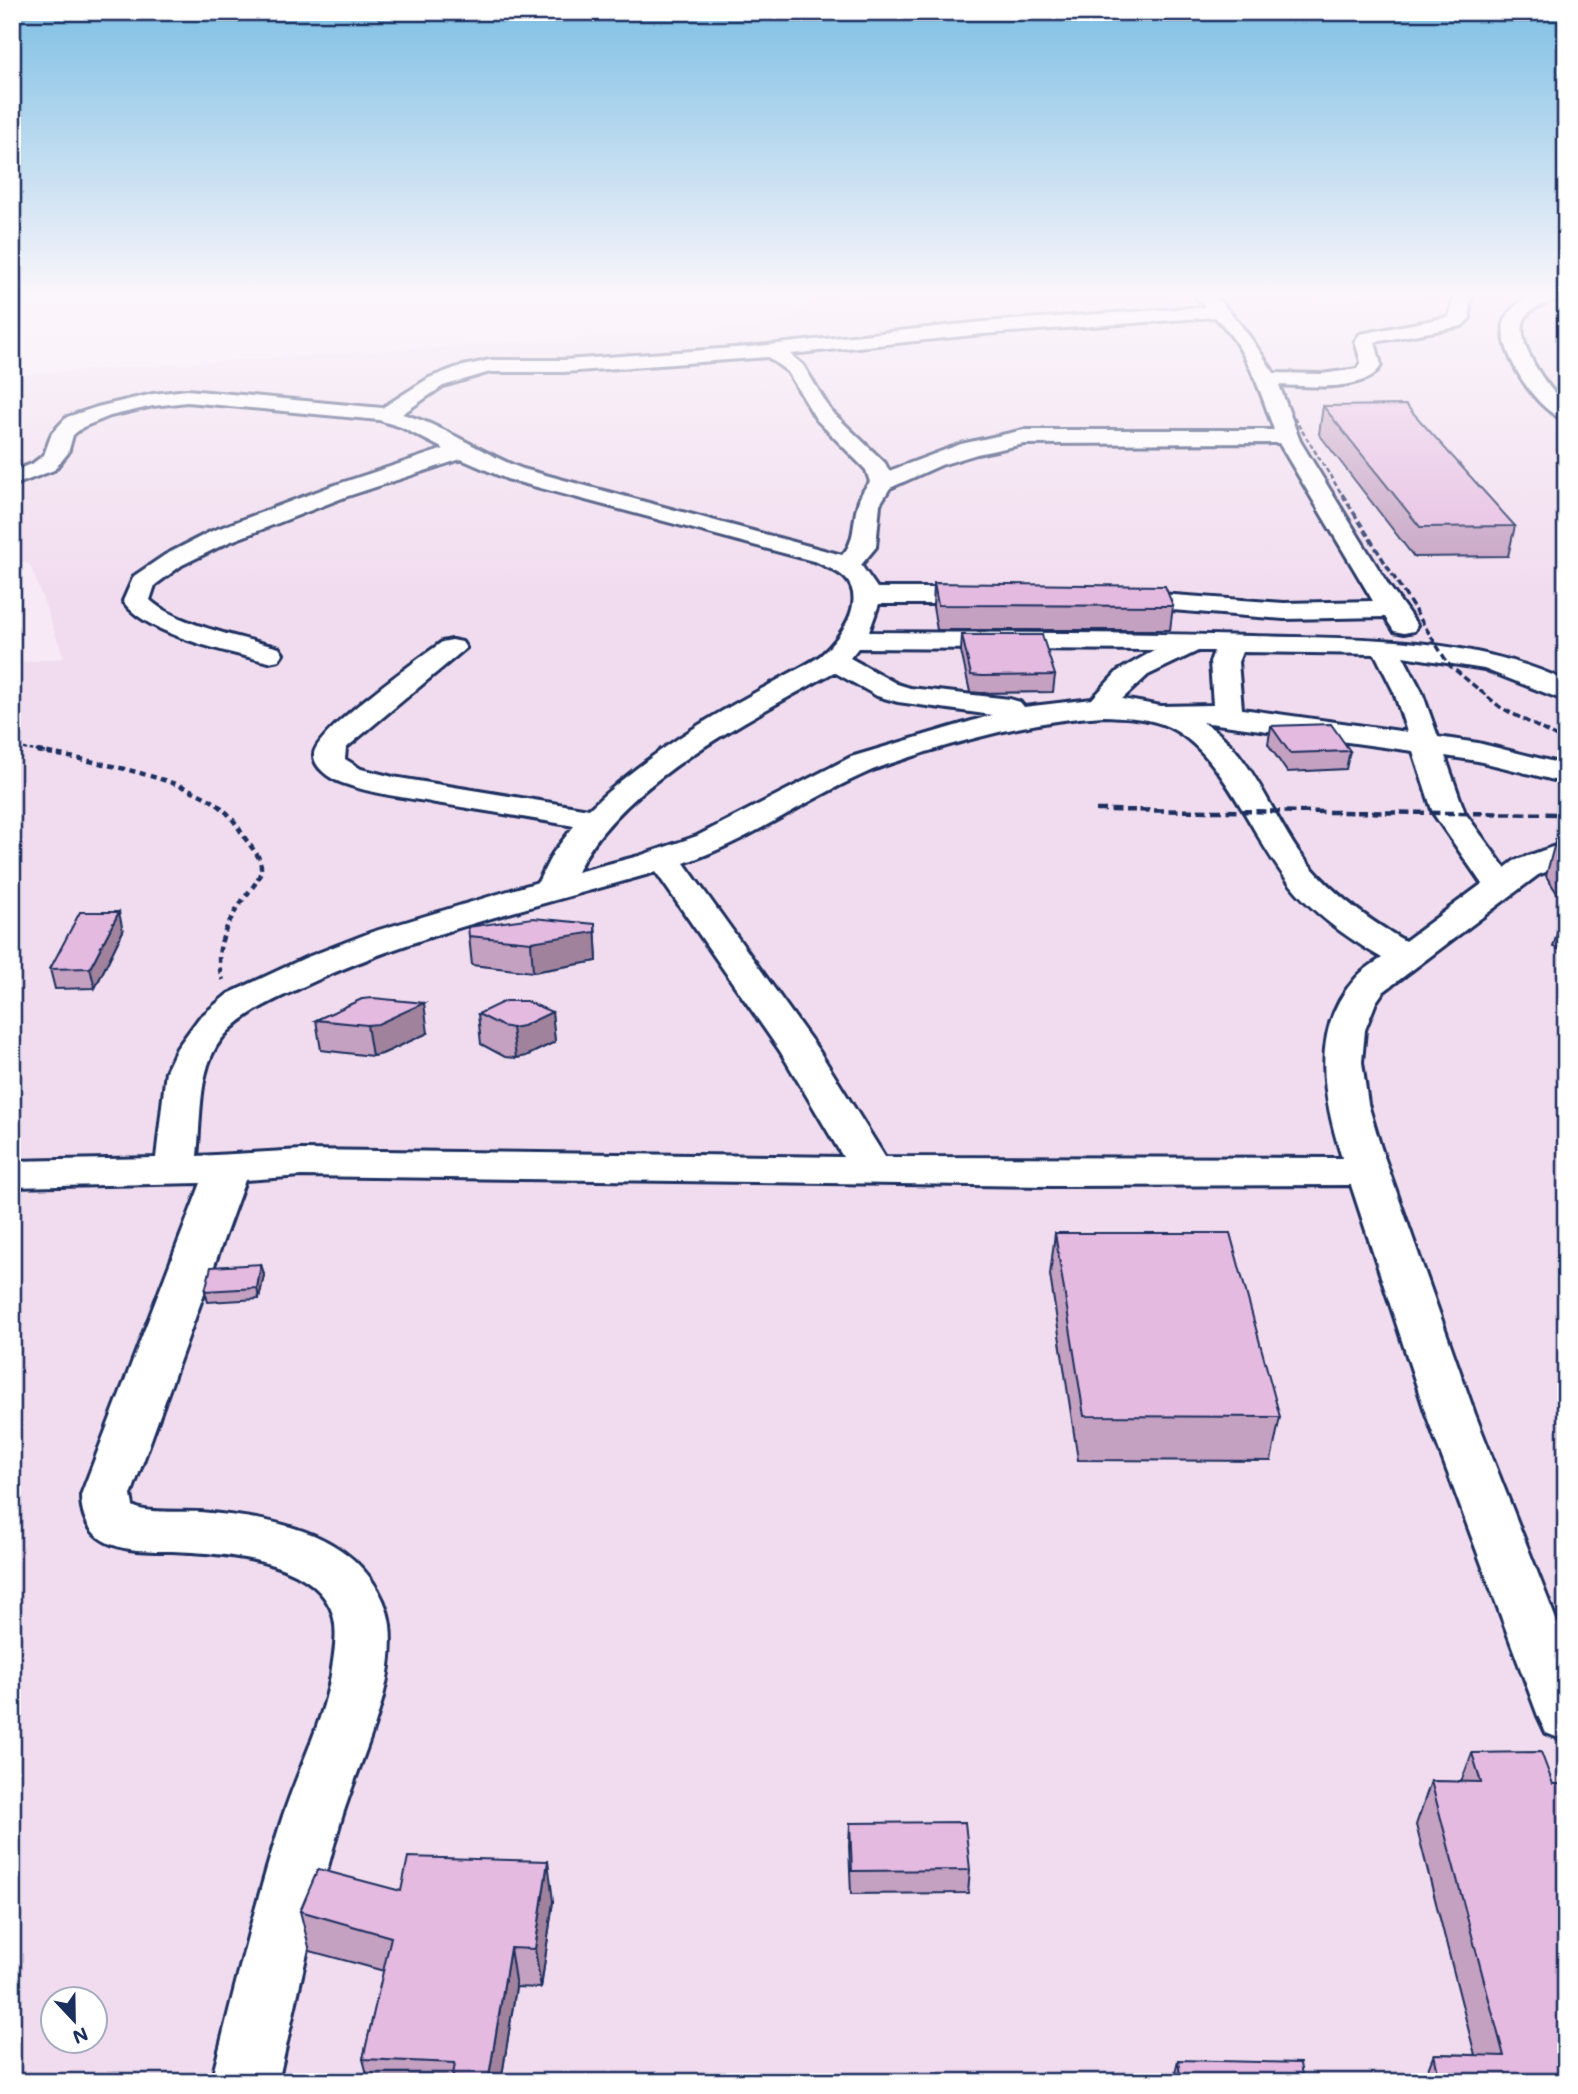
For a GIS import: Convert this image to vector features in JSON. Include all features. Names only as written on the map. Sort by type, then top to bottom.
[{"type":"lane","points":[[386,415],[417,395]]},
{"type":"lane","points":[[811,395],[823,415],[877,468],[883,483]]},
{"type":"lane","points":[[1272,395],[1287,436],[1333,517],[1422,649]]},
{"type":"lane","points":[[1544,395],[1566,414]]},
{"type":"lane","points":[[12,479],[34,471],[54,459],[61,447],[63,433],[75,422],[104,411],[153,400],[201,396],[386,415],[409,422],[462,451],[515,474],[786,546],[842,565],[859,579],[865,596],[859,626],[842,650],[692,741],[651,771],[598,821],[566,858],[552,889]]},
{"type":"lane","points":[[842,565],[852,560],[864,547],[867,501],[874,489],[946,457],[995,442],[1024,437],[1287,436]]},
{"type":"lane","points":[[269,654],[159,618],[141,607],[136,601],[135,593],[140,585],[172,562],[233,530],[335,492],[462,451]]},
{"type":"lane","points":[[865,596],[1008,597]]},
{"type":"lane","points":[[1101,598],[1171,600],[1273,611],[1393,609]]},
{"type":"lane","points":[[842,650],[1201,642],[1422,649],[1485,660],[1536,677],[1566,692]]},
{"type":"lane","points":[[1100,708],[1129,674],[1146,662],[1201,642]]},
{"type":"lane","points":[[1228,716],[1224,662],[1231,643]]},
{"type":"lane","points":[[452,648],[388,696],[333,744],[328,753],[331,763],[350,776],[393,786],[598,821]]},
{"type":"lane","points":[[1385,648],[1408,692],[1449,813],[1501,887]]},
{"type":"lane","points":[[842,650],[887,690],[922,743]]},
{"type":"lane","points":[[887,690],[931,700],[1044,711]]},
{"type":"lane","points":[[175,1171],[186,1071],[195,1048],[212,1026],[241,1002],[318,966],[384,940],[552,889],[664,859],[744,827],[816,785],[858,765],[1016,716],[1044,711],[1100,708],[1228,716],[1516,760],[1566,774]]},
{"type":"lane","points":[[1154,713],[1189,726],[1203,735],[1231,769],[1273,838],[1309,888],[1326,905],[1360,930],[1406,957]]},
{"type":"lane","points":[[1566,852],[1526,868],[1370,984],[1354,1005],[1345,1028],[1343,1062],[1349,1105],[1369,1171],[1470,1472],[1566,1716]]},
{"type":"lane","points":[[664,859],[765,998],[852,1133],[872,1171]]},
{"type":"lane","points":[[12,1174],[175,1171],[302,1163],[1053,1173],[1369,1171]]},
{"type":"lane","points":[[228,1168],[106,1495],[107,1511],[115,1521],[131,1528],[211,1533],[263,1542],[309,1555],[336,1574],[355,1598],[363,1622],[360,1679],[349,1720],[310,1822],[244,2082]]},
{"type":"path","points":[[12,747],[107,763],[188,790],[210,799],[226,811],[261,860],[261,872],[255,886],[242,901],[218,949],[218,968],[226,986],[241,1002]]},
{"type":"shaded area","points":[[12,395],[1566,395],[1566,2082],[12,2082],[12,663],[64,658],[30,564],[12,560]]},
{"type":"building","points":[[1406,405],[1515,526],[1420,527],[1323,406]]},
{"type":"building","points":[[934,583],[1165,586],[1173,606],[938,605]]},
{"type":"building","points":[[962,635],[1042,635],[1055,675],[971,675]]},
{"type":"building","points":[[1331,724],[1350,751],[1290,753],[1271,726]]},
{"type":"building","points":[[1556,839],[1566,839],[1566,854]]},
{"type":"building","points":[[80,912],[119,912],[90,968],[50,969]]},
{"type":"building","points":[[533,918],[595,924],[595,932],[531,942],[469,936],[468,927]]},
{"type":"building","points":[[362,999],[424,1003],[378,1024],[316,1020]]},
{"type":"building","points":[[505,1001],[526,1001],[552,1012],[523,1026],[512,1028],[478,1014]]},
{"type":"building","points":[[1055,1233],[1230,1233],[1280,1417],[1084,1416]]},
{"type":"building","points":[[261,1264],[257,1288],[205,1291],[211,1267]]},
{"type":"building","points":[[1541,1752],[1553,1784],[1563,1784],[1566,1794],[1566,2082],[1440,2082],[1434,2054],[1504,2056],[1431,1781],[1481,1782],[1472,1753]]},
{"type":"building","points":[[965,1822],[970,1870],[852,1871],[850,1823]]},
{"type":"building","points":[[408,1857],[548,1861],[535,1949],[510,1948],[488,2082],[452,2082],[455,2063],[363,2059],[391,1937],[300,1911],[318,1869],[401,1891]]},
{"type":"building","points":[[1178,2060],[1300,2063],[1303,2082],[1181,2082]]},
{"type":"railway","points":[[1294,418],[1343,496]]},
{"type":"railway","points":[[1342,494],[1449,665],[1500,707],[1566,742]]},
{"type":"railway","points":[[1096,810],[1566,814]]}]
